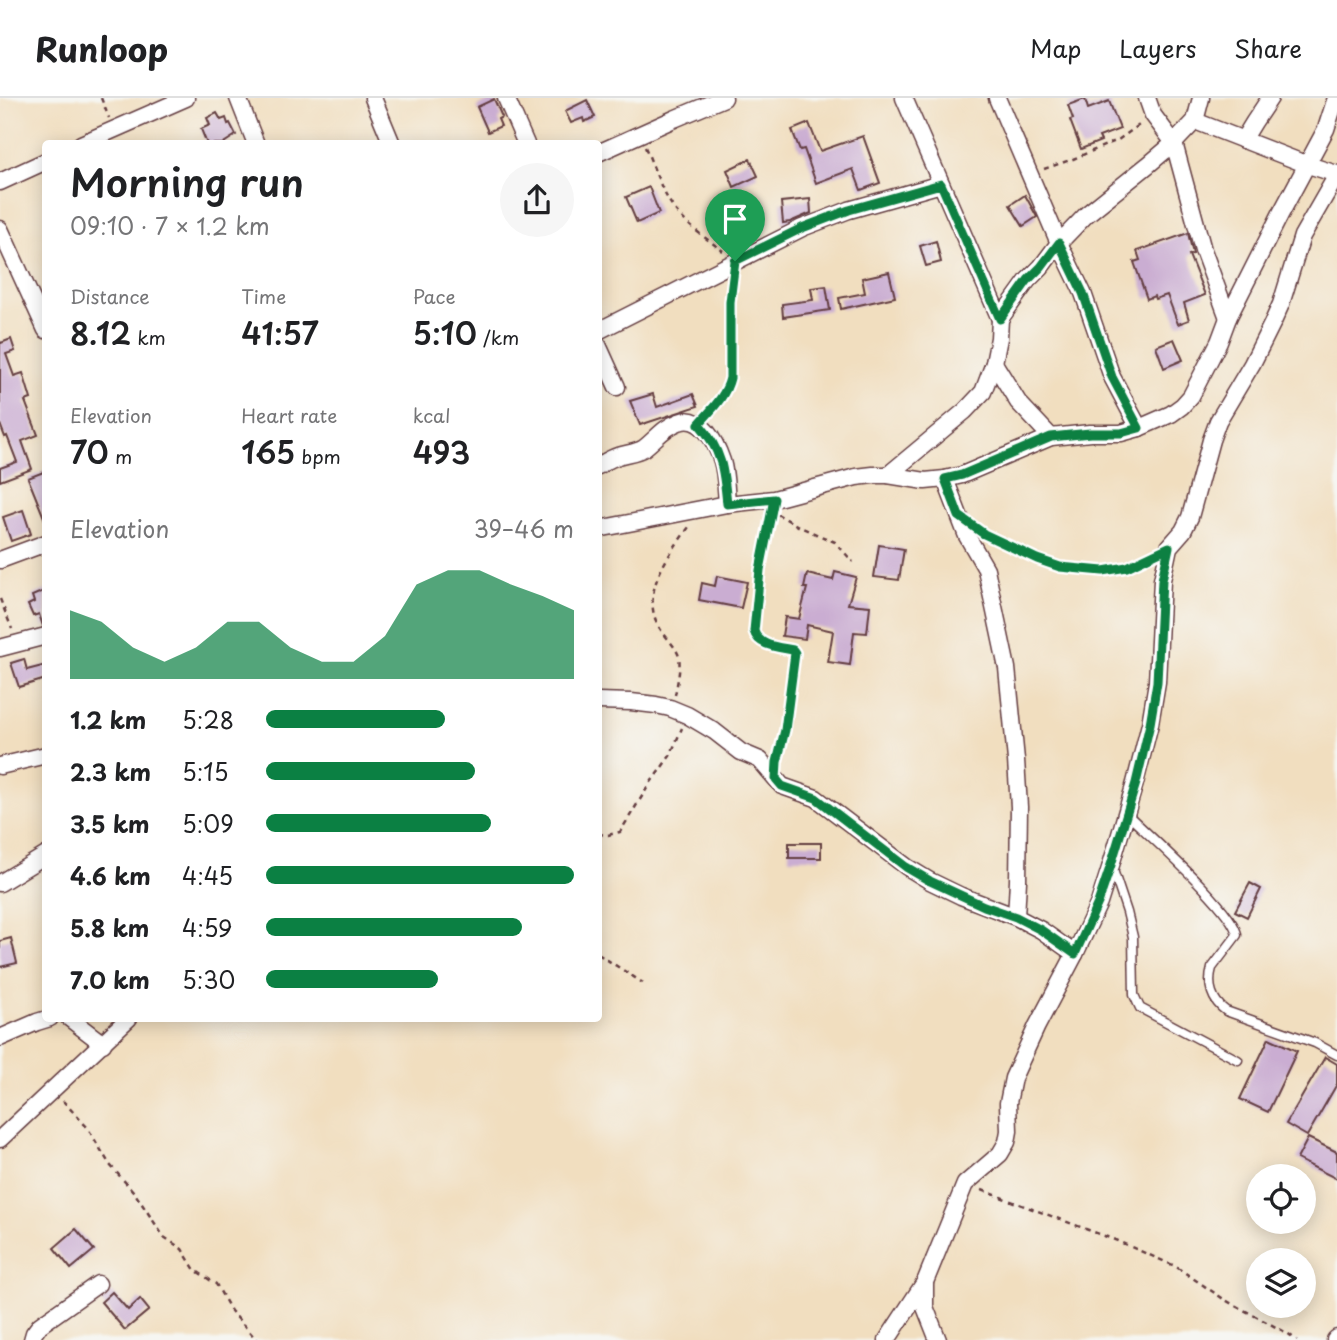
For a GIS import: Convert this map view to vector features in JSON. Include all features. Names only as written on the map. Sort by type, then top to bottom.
[{"type":"street","points":[[92,140],[186,98]]},
{"type":"street","points":[[238,98],[254,140]]},
{"type":"street","points":[[373,98],[389,140]]},
{"type":"street","points":[[506,98],[524,140]]},
{"type":"street","points":[[602,151],[724,98]]},
{"type":"street","points":[[888,475],[965,411],[983,392],[994,363],[1000,319],[904,98]]},
{"type":"street","points":[[998,98],[1083,293],[1112,377],[1139,428]]},
{"type":"street","points":[[1147,98],[1153,115],[1174,143],[1203,250],[1228,318]]},
{"type":"street","points":[[1000,319],[1028,280],[1087,214],[1174,143],[1195,121],[1200,98]]},
{"type":"street","points":[[1243,140],[1270,98]]},
{"type":"street","points":[[602,528],[727,504],[774,499],[873,474],[925,481],[945,479],[962,475],[1051,437],[1121,433],[1171,414],[1182,407],[1191,396],[1281,213],[1326,129],[1336,98]]},
{"type":"street","points":[[887,1340],[925,1282],[965,1184],[1000,1154],[1007,1142],[1008,1103],[1013,1078],[1098,903],[1136,783],[1157,682],[1162,580],[1169,547],[1186,527],[1218,421],[1272,324],[1302,236],[1337,174],[1195,121]]},
{"type":"street","points":[[0,182],[42,162]]},
{"type":"street","points":[[602,329],[792,232],[849,210],[941,184]]},
{"type":"street","points":[[0,229],[42,321]]},
{"type":"street","points":[[602,354],[617,387]]},
{"type":"street","points":[[994,363],[1018,402],[1051,437]]},
{"type":"street","points":[[602,464],[617,456],[640,450],[666,429],[680,421],[691,420],[706,431],[722,463],[727,504]]},
{"type":"street","points":[[945,479],[967,536],[985,569],[1007,668],[1018,807],[1016,917]]},
{"type":"street","points":[[0,560],[42,544]]},
{"type":"street","points":[[0,649],[42,637]]},
{"type":"street","points":[[602,701],[670,708],[687,715],[741,752],[760,760],[782,786],[816,798],[906,867],[984,906],[1016,917],[1041,930],[1075,954]]},
{"type":"street","points":[[0,766],[42,756]]},
{"type":"street","points":[[0,883],[42,857]]},
{"type":"street","points":[[0,1038],[42,1020]]},
{"type":"street","points":[[74,1022],[103,1044]]},
{"type":"street","points":[[0,1139],[125,1022]]},
{"type":"street","points":[[925,1282],[925,1307],[938,1340]]},
{"type":"street","points":[[32,1340],[40,1325],[98,1284]]},
{"type":"lane","points":[[1126,813],[1210,895],[1237,930],[1237,935],[1210,973],[1214,999],[1226,1011],[1315,1043],[1337,1055]]},
{"type":"lane","points":[[1111,865],[1133,937],[1136,1002],[1140,1008],[1155,1017],[1238,1059]]},
{"type":"path","points":[[100,98],[114,129]]},
{"type":"path","points":[[1031,174],[1118,140],[1153,115]]},
{"type":"path","points":[[639,134],[657,178],[678,213],[735,261],[730,302],[730,378],[719,400],[699,424]]},
{"type":"path","points":[[670,708],[675,696],[679,657],[657,624],[652,594],[673,549],[702,509]]},
{"type":"path","points":[[776,779],[795,653],[793,650],[759,641],[755,636],[758,580],[771,511],[835,542],[853,562]]},
{"type":"path","points":[[984,534],[1060,567],[1088,570],[1103,571],[1127,567],[1169,547]]},
{"type":"path","points":[[0,599],[17,642]]},
{"type":"path","points":[[602,834],[620,832],[670,756],[687,715]]},
{"type":"path","points":[[602,957],[643,984]]},
{"type":"path","points":[[53,1091],[87,1126],[110,1165],[134,1192],[164,1237],[182,1249],[195,1270],[216,1284],[232,1311],[257,1340]]},
{"type":"path","points":[[965,1184],[1115,1240],[1175,1266],[1224,1300],[1297,1340]]},
{"type":"building","points":[[494,99],[502,117],[498,119],[501,126],[488,132],[477,107]]},
{"type":"building","points":[[1085,99],[1088,109],[1109,101],[1120,129],[1099,137],[1101,141],[1081,149],[1070,120],[1073,119],[1068,105]]},
{"type":"building","points":[[587,100],[595,117],[584,122],[583,118],[571,123],[565,111]]},
{"type":"building","points":[[217,113],[221,120],[226,118],[236,135],[228,140],[205,140],[201,129],[210,125],[207,118]]},
{"type":"building","points":[[809,123],[820,151],[863,136],[880,183],[861,190],[853,169],[816,183],[804,149],[800,150],[792,130]]},
{"type":"building","points":[[750,159],[758,176],[734,187],[727,170]]},
{"type":"building","points":[[649,187],[659,213],[637,223],[626,197]]},
{"type":"building","points":[[1025,195],[1037,217],[1023,226],[1010,205]]},
{"type":"building","points":[[810,199],[811,213],[783,223],[781,202]]},
{"type":"building","points":[[1188,233],[1193,254],[1189,255],[1205,295],[1184,303],[1189,320],[1178,324],[1167,295],[1147,299],[1134,262],[1140,260],[1137,251]]},
{"type":"building","points":[[936,241],[941,262],[926,266],[920,246]]},
{"type":"building","points":[[889,272],[895,297],[841,309],[839,298],[865,293],[862,278]]},
{"type":"building","points":[[826,286],[830,310],[783,317],[782,304],[813,300],[811,288]]},
{"type":"building","points":[[11,339],[15,351],[6,354],[14,376],[23,373],[31,399],[25,401],[38,435],[22,441],[32,469],[0,481],[0,468],[17,462],[0,424],[0,342]]},
{"type":"building","points":[[1174,339],[1183,360],[1164,368],[1156,346]]},
{"type":"building","points":[[653,394],[657,407],[693,394],[698,406],[640,425],[630,401]]},
{"type":"building","points":[[42,473],[42,513],[28,478]]},
{"type":"building","points":[[23,510],[31,534],[11,541],[3,517]]},
{"type":"building","points":[[879,545],[904,549],[899,580],[874,577]]},
{"type":"building","points":[[835,572],[856,577],[848,604],[870,606],[867,633],[854,632],[850,665],[828,662],[833,631],[807,625],[805,639],[782,636],[785,617],[799,619],[807,588],[804,588],[807,574],[833,580]]},
{"type":"building","points":[[717,576],[747,582],[741,608],[699,600],[702,583],[715,586]]},
{"type":"building","points":[[42,592],[42,623],[39,614],[33,616],[28,605],[34,602],[32,596]]},
{"type":"building","points":[[24,659],[27,670],[42,666],[42,680],[19,687],[11,663]]},
{"type":"building","points":[[789,843],[821,843],[821,858],[789,858]]},
{"type":"building","points":[[1250,883],[1261,889],[1247,917],[1235,911]]},
{"type":"building","points":[[11,938],[17,963],[0,967],[0,941]]},
{"type":"building","points":[[1269,1038],[1297,1051],[1268,1112],[1240,1099]]},
{"type":"building","points":[[1325,1057],[1337,1064],[1337,1084],[1307,1136],[1286,1124]]},
{"type":"building","points":[[1308,1138],[1337,1152],[1337,1179],[1316,1168],[1316,1164],[1307,1164],[1297,1159]]},
{"type":"building","points":[[76,1229],[94,1250],[71,1269],[54,1248]]},
{"type":"building","points":[[112,1292],[128,1310],[140,1299],[149,1310],[125,1330],[101,1302]]},
{"type":"route","points":[[941,184],[1000,319],[1059,243],[1083,293],[1112,377],[1139,428],[1121,433],[1051,437],[962,475],[945,479],[959,516],[984,534],[1060,567],[1103,571],[1127,567],[1169,547],[1162,580],[1157,682],[1150,724],[1136,783],[1111,865],[1098,903],[1075,954],[1041,930],[1016,917],[984,906],[906,867],[816,798],[782,786],[776,779],[795,653],[793,650],[759,641],[754,631],[755,602],[774,499],[727,504],[722,463],[706,431],[699,424],[719,400],[730,378],[730,302],[735,261],[802,228],[849,210],[941,184]]}]
